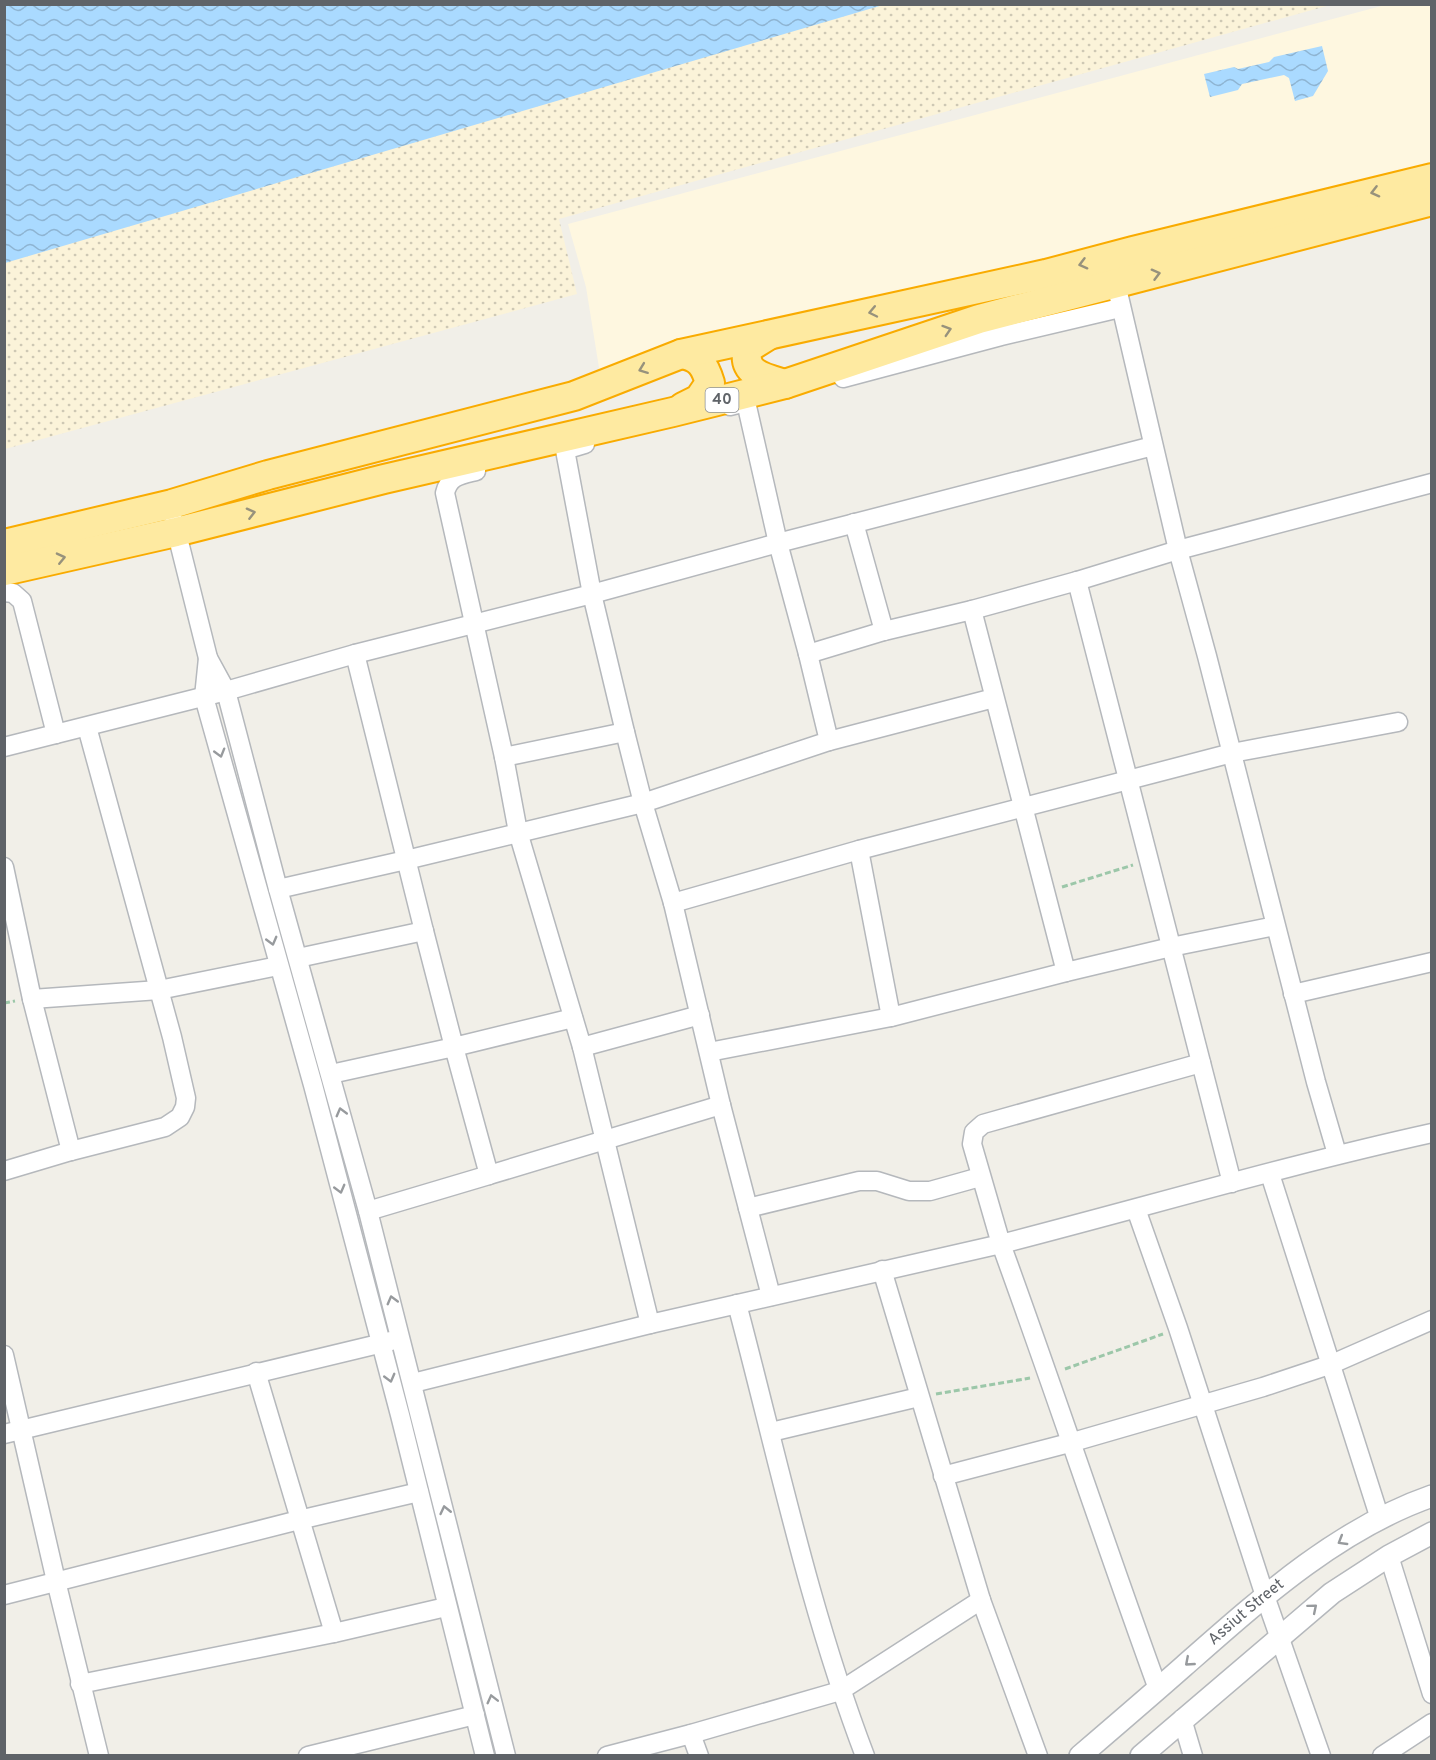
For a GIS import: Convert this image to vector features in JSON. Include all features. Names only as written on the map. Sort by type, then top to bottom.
[{"type":"highway","name":"40","points":[[4,571],[174,518],[268,475],[574,396],[681,354],[1046,274],[1431,178]]},
{"type":"highway","name":"40","points":[[4,544],[174,518],[384,479],[673,412],[785,384],[979,319],[1118,296],[1431,201]]},
{"type":"highway","points":[[770,334],[748,348],[745,358],[749,367],[762,378],[785,384]]},
{"type":"highway","points":[[673,412],[699,399],[710,383],[705,365],[693,356],[681,354]]},
{"type":"street","points":[[650,1324],[582,1047],[518,832],[504,757],[445,493],[447,486],[450,480],[457,476],[1001,336],[1118,296],[1178,550],[1275,926],[1337,1154]]},
{"type":"street","points":[[746,402],[778,543],[829,741]]},
{"type":"street","points":[[4,747],[204,697],[354,654],[592,594],[778,543],[1153,446]]},
{"type":"street","points":[[565,450],[592,594],[625,732],[643,803],[673,903],[721,1105],[771,1296]]},
{"type":"street","points":[[808,654],[884,631],[1077,581],[1178,550],[1431,483]]},
{"type":"street","points":[[174,518],[208,658],[226,691],[278,889],[368,1211],[506,1755]]},
{"type":"street","points":[[854,523],[884,631]]},
{"type":"street","points":[[1077,581],[1232,1183]]},
{"type":"street","points":[[4,592],[13,593],[22,601],[56,734]]},
{"type":"street","points":[[972,610],[1066,972]]},
{"type":"street","points":[[354,654],[489,1175]]},
{"type":"street","points":[[208,658],[204,697],[313,1085],[485,1755]]},
{"type":"street","points":[[278,889],[643,803],[829,741],[994,698]]},
{"type":"street","points":[[673,903],[859,850],[1232,753],[1398,722]]},
{"type":"street","points":[[4,1171],[165,1127],[180,1117],[185,1107],[186,1098],[159,990],[87,727]]},
{"type":"street","points":[[504,757],[625,732]]},
{"type":"street","points":[[859,850],[891,1017]]},
{"type":"street","points":[[4,867],[32,999],[71,1151]]},
{"type":"street","points":[[709,1052],[891,1017],[1171,947],[1275,926]]},
{"type":"street","points":[[298,958],[424,931]]},
{"type":"street","points":[[1293,994],[1431,962]]},
{"type":"street","points":[[32,999],[159,990],[278,966]]},
{"type":"street","points":[[582,1047],[700,1015]]},
{"type":"street","points":[[331,1074],[573,1018]]},
{"type":"street","points":[[1158,1689],[1073,1442],[1001,1244],[972,1144],[975,1132],[983,1124],[1201,1063]]},
{"type":"street","points":[[368,1211],[605,1142],[721,1105]]},
{"type":"street","points":[[413,1383],[650,1324],[1001,1244],[1270,1174],[1337,1154],[1431,1134]]},
{"type":"street","points":[[1270,1174],[1380,1519]]},
{"type":"street","points":[[748,1208],[859,1181],[877,1181],[909,1191],[930,1191],[980,1177]]},
{"type":"street","points":[[1136,1209],[1178,1328],[1265,1596],[1321,1755]]},
{"type":"street","points":[[882,1270],[981,1600],[1038,1755]]},
{"type":"street","points":[[736,1304],[771,1432],[811,1595],[840,1690],[865,1755]]},
{"type":"street","points":[[943,1476],[1203,1405],[1332,1364],[1431,1320]]},
{"type":"street","points":[[13,1432],[402,1338]]},
{"type":"street","points":[[4,1355],[13,1432],[56,1581],[99,1755]]},
{"type":"street","points":[[256,1372],[334,1633]]},
{"type":"street","points":[[771,1432],[919,1396]]},
{"type":"street","points":[[4,1595],[419,1492]]},
{"type":"street","points":[[1141,1755],[1332,1593],[1431,1532],[1427,1497]]},
{"type":"street","name":"Assiut Street","points":[[1080,1755],[1265,1596],[1333,1547],[1380,1519],[1427,1497]]},
{"type":"street","points":[[1389,1556],[1431,1694]]},
{"type":"street","points":[[607,1755],[691,1734],[840,1690],[981,1600]]},
{"type":"street","points":[[80,1684],[334,1633],[446,1607]]},
{"type":"street","points":[[308,1755],[475,1714]]},
{"type":"street","points":[[1182,1719],[1192,1755]]},
{"type":"street","points":[[1382,1755],[1431,1723]]},
{"type":"street","points":[[691,1734],[699,1755]]},
{"type":"path","points":[[1045,892],[1149,860]]},
{"type":"path","points":[[919,1396],[1049,1375],[1178,1328]]},
{"type":"shaded area","points":[[1385,5],[1431,5],[1431,164],[600,374],[586,287],[568,224]]},
{"type":"sand","points":[[809,5],[1330,5],[559,219],[577,294],[5,449],[5,230]]},
{"type":"water","points":[[5,4],[883,4],[883,5],[5,263]]},
{"type":"water","points":[[1322,46],[1328,71],[1313,96],[1295,101],[1289,78],[1284,75],[1242,84],[1238,90],[1210,97],[1204,74],[1269,62],[1274,57]]}]
